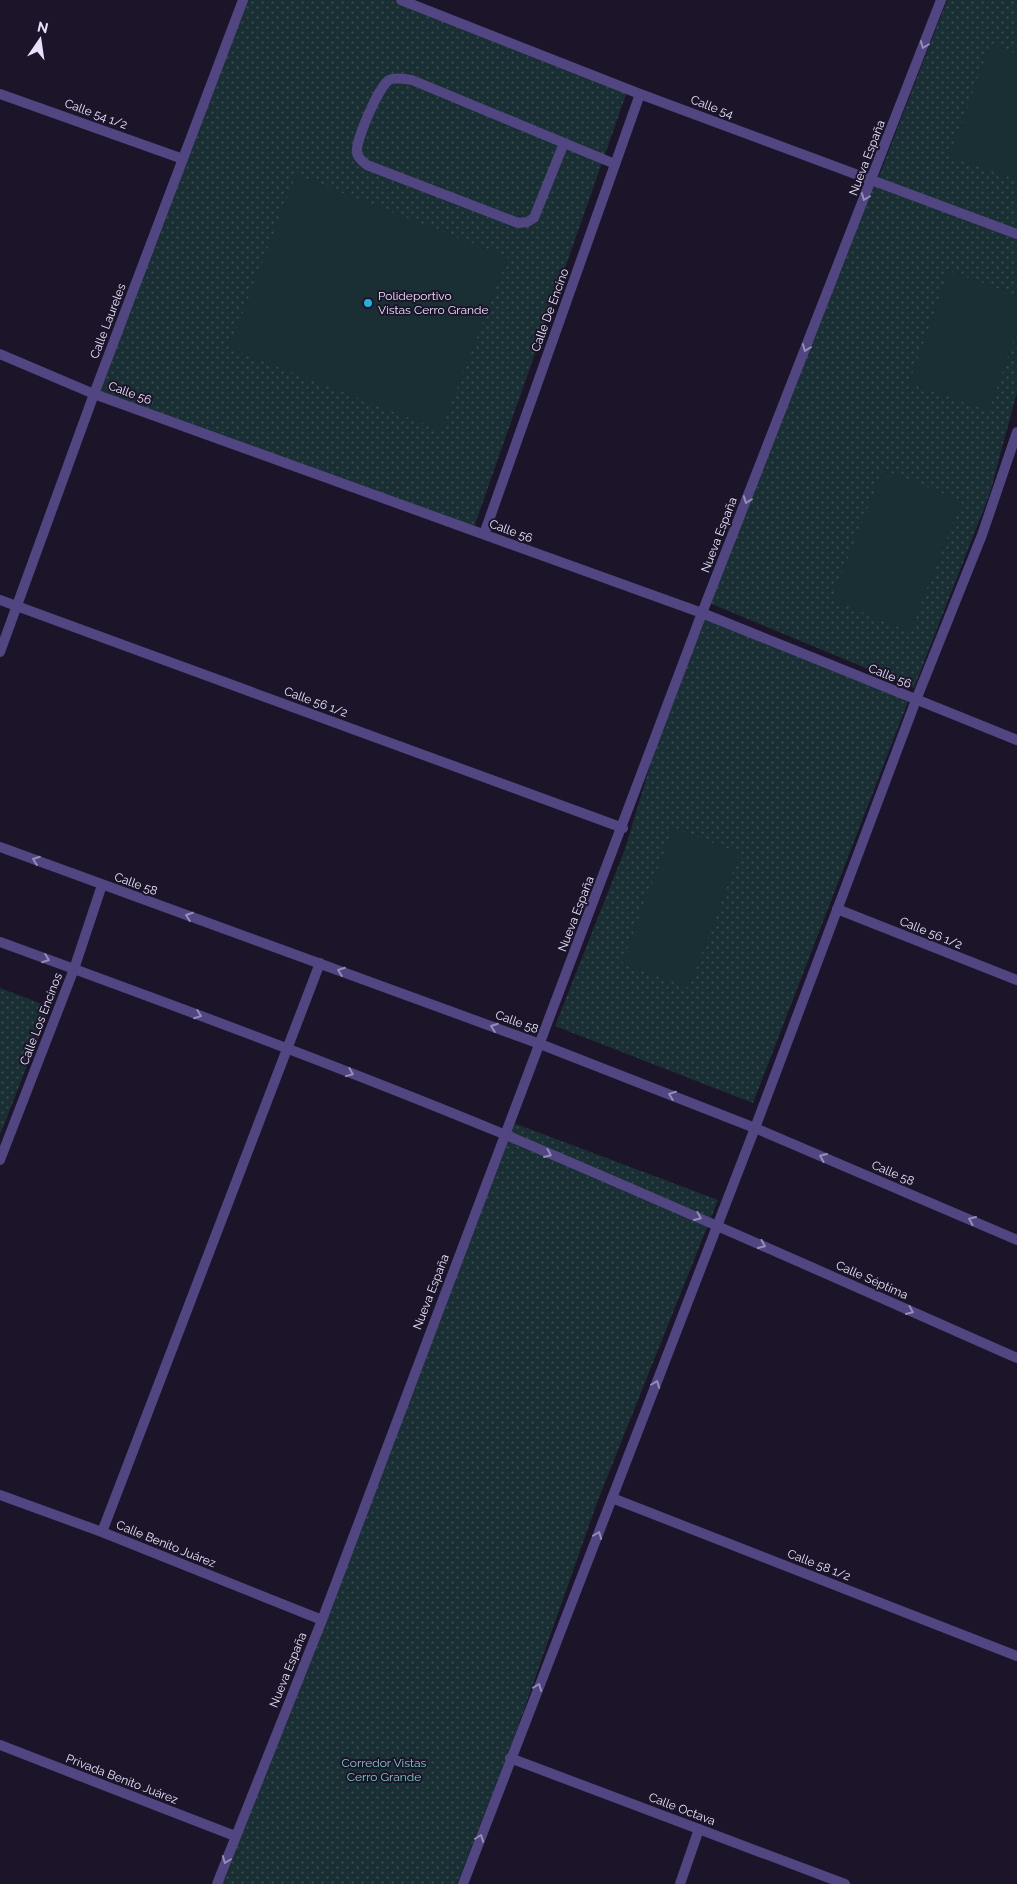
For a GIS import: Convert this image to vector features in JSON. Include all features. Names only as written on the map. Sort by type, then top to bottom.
[{"type":"street","name":"Calle Laureles","points":[[0,652],[18,607],[94,394],[243,0]]},
{"type":"street","name":"Calle 54","points":[[401,0],[640,94],[1017,234]]},
{"type":"street","name":"Nueva España","points":[[217,1884],[322,1620],[504,1134],[623,828],[702,613],[941,0]]},
{"type":"street","points":[[564,143],[534,218],[528,222],[518,223],[367,165],[360,159],[357,153],[358,143],[375,99],[384,84],[391,79],[399,78],[412,80],[615,164]]},
{"type":"street","name":"Calle 54 1/2","points":[[0,94],[183,159]]},
{"type":"street","name":"Calle De Encino","points":[[484,534],[640,94]]},
{"type":"street","name":"Calle 56","points":[[0,354],[94,394],[702,613],[1017,740]]},
{"type":"street","points":[[462,1884],[755,1128],[916,700],[982,535],[1017,432]]},
{"type":"street","name":"Calle 56 1/2","points":[[0,600],[623,828]]},
{"type":"street","name":"Calle 58","points":[[0,847],[540,1044],[755,1128],[1017,1240]]},
{"type":"street","name":"Calle Los Encinos","points":[[0,1160],[74,969],[102,885]]},
{"type":"street","name":"Calle 56 1/2","points":[[837,908],[1017,980]]},
{"type":"street","points":[[0,942],[288,1049],[504,1134],[717,1226]]},
{"type":"street","points":[[102,1532],[320,963]]},
{"type":"street","name":"Calle Séptima","points":[[717,1226],[1017,1358]]},
{"type":"street","name":"Calle Benito Juárez","points":[[0,1495],[102,1532],[322,1620]]},
{"type":"street","name":"Calle 58 1/2","points":[[612,1498],[1017,1656]]},
{"type":"street","name":"Privada Benito Juárez","points":[[0,1744],[235,1836]]},
{"type":"street","name":"Calle Octava","points":[[510,1758],[845,1884]]},
{"type":"street","points":[[680,1884],[700,1829]]},
{"type":"green space","points":[[244,0],[393,0],[629,86],[473,530],[99,392]]},
{"type":"green space","points":[[947,0],[1017,0],[1017,230],[877,181]]},
{"type":"green space","points":[[990,44],[1017,54],[1017,180],[950,156]]},
{"type":"green space","name":"Polideportivo Vistas Cerro Grande","points":[[296,175],[508,257],[441,430],[229,348]]},
{"type":"green space","points":[[873,183],[1017,234],[1017,392],[990,493],[914,688],[702,600]]},
{"type":"green space","points":[[949,271],[1017,295],[1017,331],[989,411],[909,383]]},
{"type":"green space","points":[[883,470],[962,501],[910,631],[831,600]]},
{"type":"green space","points":[[698,606],[911,694],[753,1103],[555,1026],[625,849]]},
{"type":"green space","points":[[673,828],[740,853],[689,988],[622,963]]},
{"type":"green space","points":[[0,988],[50,1007],[0,1135]]},
{"type":"green space","name":"Corredor Vistas Cerro Grande","points":[[511,1122],[718,1200],[598,1500],[514,1738],[457,1884],[220,1884]]},
{"type":"place","name":"Polideportivo Vistas Cerro Grande","points":[[368,303]]}]
